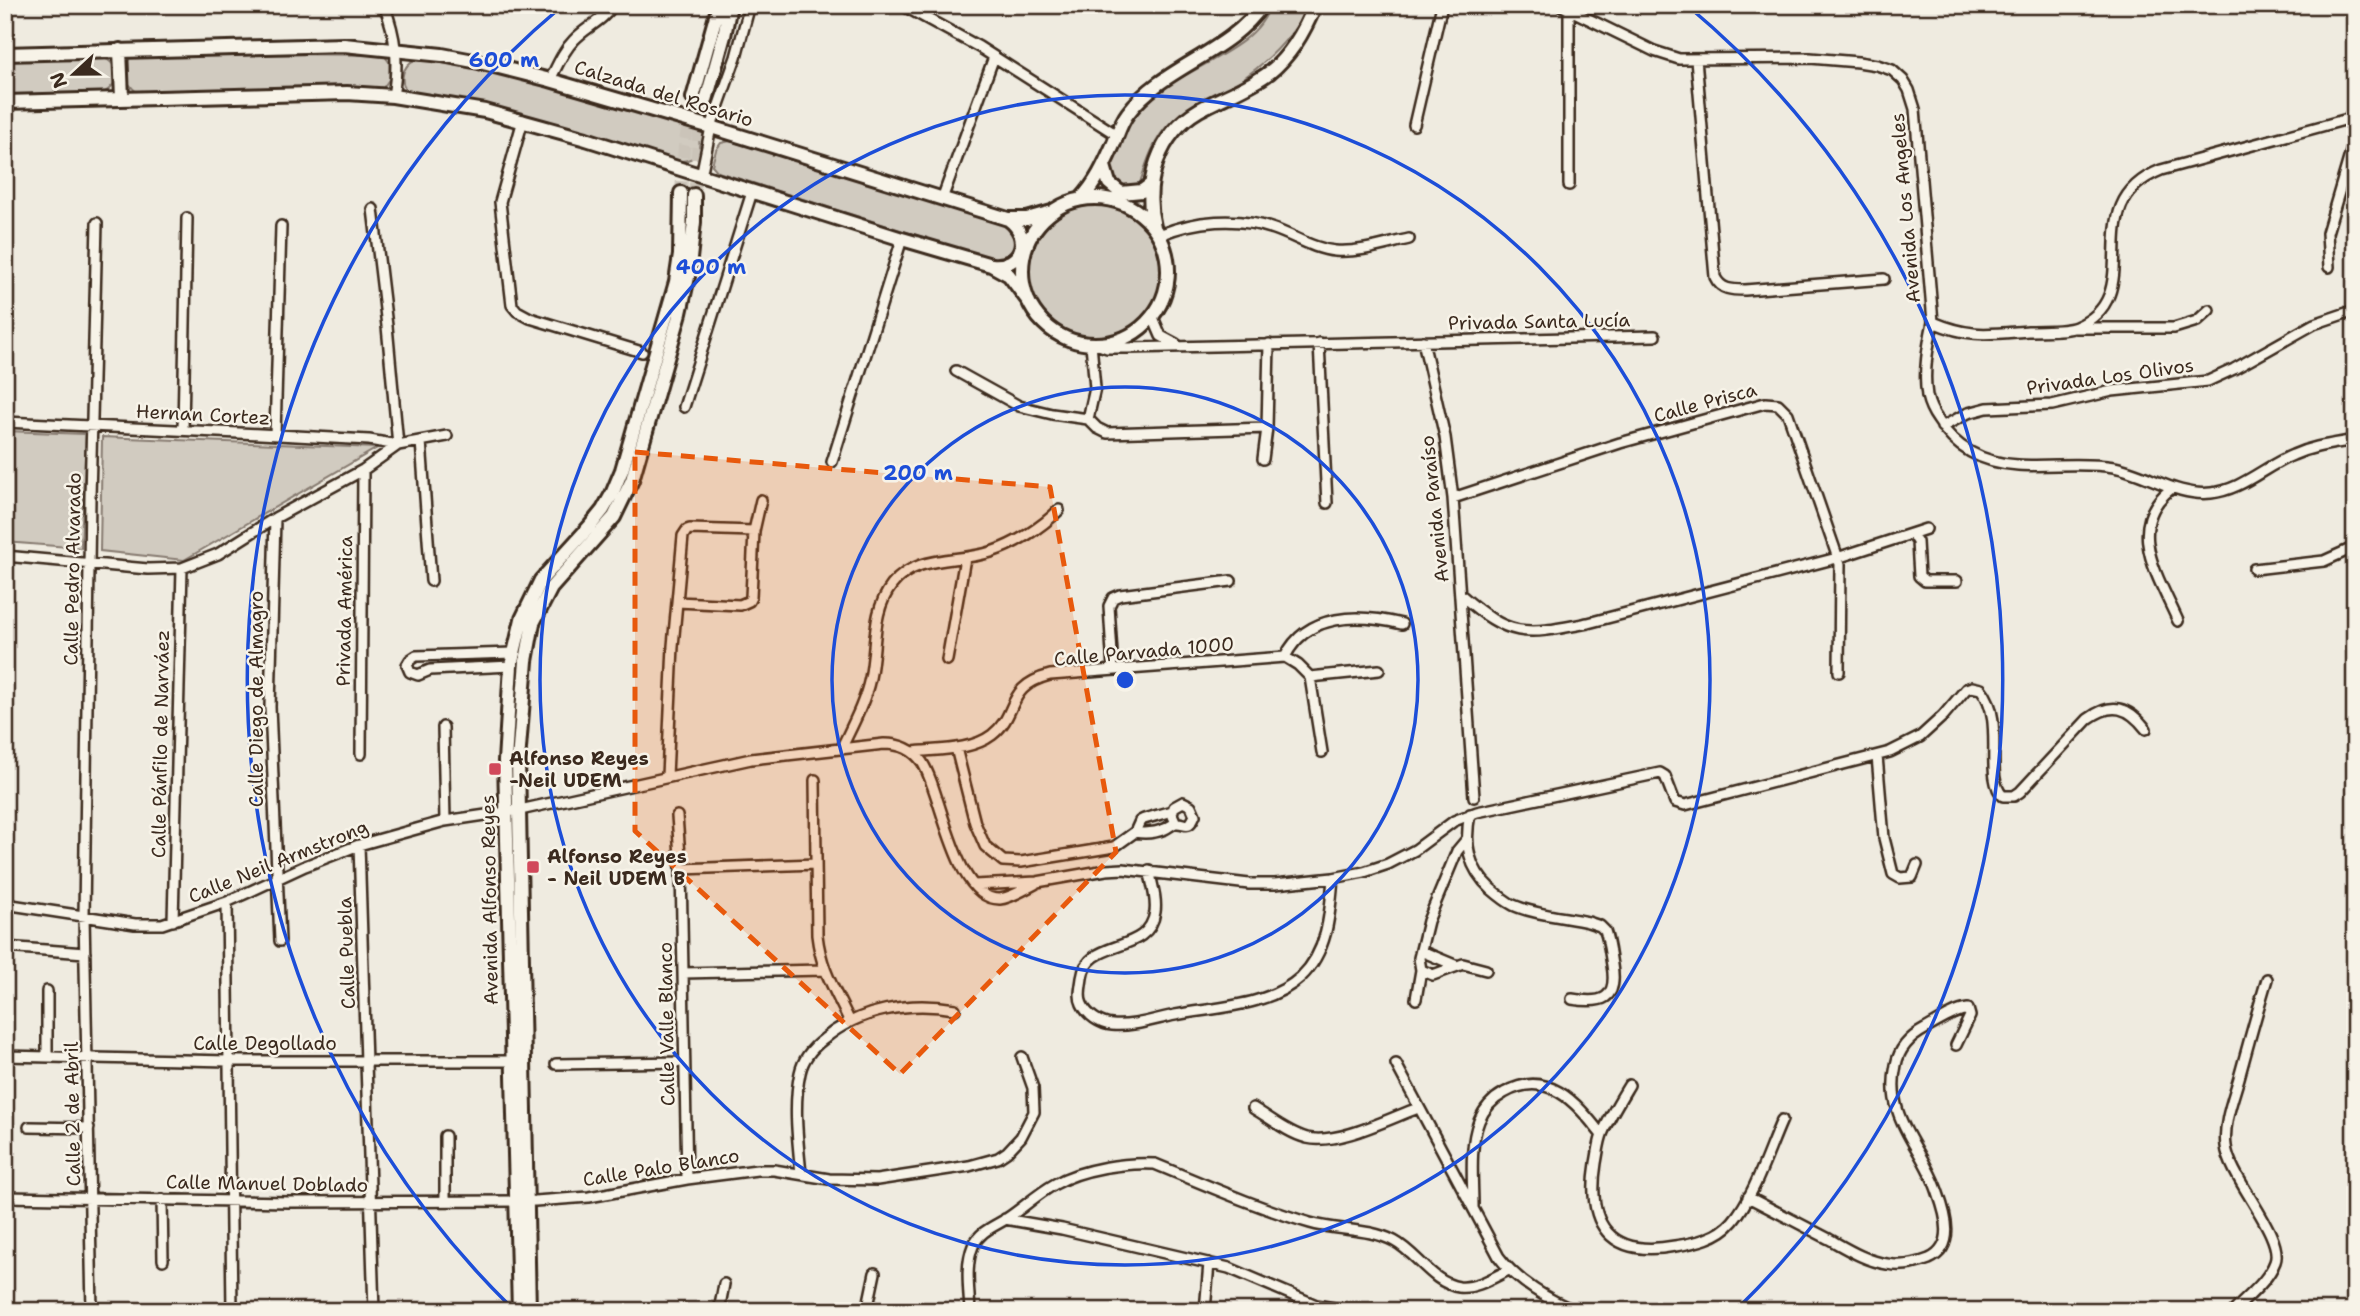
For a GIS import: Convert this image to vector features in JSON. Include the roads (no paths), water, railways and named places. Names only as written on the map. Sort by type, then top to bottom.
[{"type":"street","points":[[384,5],[393,29],[397,51],[398,68],[393,96]]},
{"type":"street","points":[[550,80],[567,48],[609,12],[613,5]]},
{"type":"street","points":[[719,5],[699,101],[724,36],[730,5]]},
{"type":"street","points":[[701,176],[712,127],[750,5]]},
{"type":"street","points":[[902,5],[994,57],[1117,135]]},
{"type":"street","name":"Calzada del Rosario","points":[[1029,302],[1024,278],[1026,253],[1035,230],[1062,204],[1081,198],[1093,186],[1128,113],[1146,95],[1230,38],[1254,17],[1262,5]]},
{"type":"street","points":[[1093,344],[1124,337],[1152,316],[1161,301],[1168,276],[1166,251],[1156,232],[1150,210],[1150,185],[1157,159],[1174,131],[1191,115],[1271,71],[1296,43],[1315,5]]},
{"type":"street","points":[[1414,125],[1442,5]]},
{"type":"street","points":[[1565,7],[1569,185]]},
{"type":"street","name":"Avenida Los Angeles","points":[[1565,7],[1664,55],[1679,59],[1839,60],[1877,65],[1892,70],[1909,90],[1915,109],[1933,322],[1967,334],[2074,328],[2174,328],[2197,321],[2209,310]]},
{"type":"street","name":"Calzada del Rosario","points":[[5,54],[344,45],[480,62],[712,127],[1008,219],[1027,219],[1052,212]]},
{"type":"street","points":[[120,50],[122,98]]},
{"type":"street","points":[[942,200],[994,57]]},
{"type":"street","points":[[1696,59],[1715,277],[1720,286],[1734,290],[1884,279]]},
{"type":"street","points":[[5,102],[311,93],[393,96],[523,120],[991,265],[1009,263],[1021,250],[1020,232],[1008,219]]},
{"type":"street","points":[[2074,328],[2103,308],[2111,293],[2119,209],[2127,193],[2140,180],[2161,170],[2355,117]]},
{"type":"street","points":[[523,120],[500,202],[512,305],[530,318],[642,352]]},
{"type":"street","points":[[2329,267],[2327,233],[2355,138]]},
{"type":"street","points":[[1104,165],[1109,183],[1121,193],[1142,191],[1150,185]]},
{"type":"street","points":[[2343,179],[2355,190]]},
{"type":"street","points":[[684,407],[752,192]]},
{"type":"street","name":"Avenida Alfonso Reyes","points":[[513,811],[505,761],[512,660],[522,619],[541,580],[603,510],[622,470],[676,282],[687,194],[694,222],[688,277],[632,480],[614,517],[551,588],[529,640],[513,811],[525,1309]]},
{"type":"street","points":[[1081,198],[1114,201],[1130,208],[1156,232]]},
{"type":"street","points":[[373,209],[398,444]]},
{"type":"street","points":[[183,430],[187,218]]},
{"type":"street","points":[[1156,232],[1198,223],[1235,222],[1276,230],[1305,243],[1333,251],[1409,239]]},
{"type":"street","name":"Calle Pedro Alvarado","points":[[84,916],[97,223]]},
{"type":"street","points":[[275,435],[281,226]]},
{"type":"street","points":[[832,462],[902,239]]},
{"type":"street","points":[[991,265],[1014,280],[1044,324],[1054,333],[1065,339],[1113,348],[1423,341]]},
{"type":"street","name":"Privada Los Olivos","points":[[1942,428],[1968,413],[1987,408],[2052,405],[2112,391],[2201,383],[2234,369],[2314,324],[2355,310]]},
{"type":"street","points":[[1152,316],[1161,336],[1181,346]]},
{"type":"street","points":[[1933,322],[1927,356],[1927,399],[1942,428],[1965,450],[1995,462],[2116,468],[2172,488],[2201,494],[2233,488],[2304,450],[2355,440]]},
{"type":"street","name":"Privada Santa Lucía","points":[[1423,341],[1655,336]]},
{"type":"street","name":"Avenida Paraíso","points":[[1423,341],[1445,437],[1461,595],[1478,611],[1509,629],[1523,632],[1548,631],[1601,620],[1837,558],[1926,530]]},
{"type":"street","points":[[1319,343],[1327,503]]},
{"type":"street","points":[[1088,419],[1095,388],[1093,344]]},
{"type":"street","points":[[1263,459],[1267,428],[1269,344]]},
{"type":"street","points":[[956,371],[1019,406],[1088,419],[1107,433],[1267,428]]},
{"type":"street","name":"Calle Prisca","points":[[1453,498],[1620,443],[1765,403],[1782,406],[1788,414],[1840,564],[1839,672]]},
{"type":"street","name":"Hernan Cortez","points":[[5,422],[369,440],[398,444]]},
{"type":"street","points":[[5,556],[148,569],[182,568],[218,554],[363,470],[398,444],[447,436]]},
{"type":"street","points":[[421,441],[431,581]]},
{"type":"street","name":"Privada América","points":[[360,754],[363,470]]},
{"type":"street","points":[[2172,488],[2159,499],[2151,514],[2147,545],[2178,621]]},
{"type":"street","points":[[677,602],[740,605],[748,601],[751,597],[754,531],[761,500]]},
{"type":"street","points":[[842,747],[865,698],[871,676],[880,607],[892,584],[904,572],[922,564],[993,552],[1009,545],[1035,530],[1059,510]]},
{"type":"street","name":"Calle Diego de Almagro","points":[[275,519],[270,707],[280,941]]},
{"type":"street","points":[[667,776],[683,536],[687,530],[754,531]]},
{"type":"street","points":[[1912,534],[1917,542],[1919,576],[1925,581],[1957,582]]},
{"type":"street","points":[[2254,569],[2324,561],[2355,547]]},
{"type":"street","points":[[947,660],[965,558]]},
{"type":"street","name":"Calle Pánfilo de Narváez","points":[[173,921],[182,568]]},
{"type":"street","points":[[1113,670],[1109,606],[1112,598],[1231,581]]},
{"type":"street","points":[[1461,595],[1474,797]]},
{"type":"street","points":[[1322,752],[1310,677],[1285,657],[1290,646],[1299,637],[1329,621],[1370,617],[1402,624]]},
{"type":"street","points":[[416,656],[512,660],[430,670],[418,675],[410,672],[407,666],[416,656]]},
{"type":"street","name":"Calle Parvada 1000","points":[[912,752],[956,748],[991,736],[1007,717],[1018,692],[1036,680],[1050,675],[1285,657]]},
{"type":"street","points":[[1310,677],[1379,670]]},
{"type":"street","points":[[974,885],[1037,883],[1106,870],[1149,870],[1249,884],[1334,878],[1388,864],[1415,850],[1454,821],[1473,813],[1660,773],[1665,776],[1675,802],[1685,805],[1877,756],[1920,737],[1966,689],[1972,687],[1981,689],[1990,703],[1996,788],[2001,795],[2007,797],[2014,796],[2028,785],[2088,719],[2102,710],[2110,708],[2127,711],[2146,729]]},
{"type":"street","points":[[443,727],[445,821]]},
{"type":"street","name":"Calle Neil Armstrong","points":[[5,904],[148,926],[173,921],[227,902],[276,878],[359,845],[445,821],[513,811],[751,759],[842,747],[893,744],[912,752]]},
{"type":"street","points":[[956,748],[975,822],[985,846],[1003,861],[1021,862],[1114,847],[1135,832],[1144,819],[1172,811]]},
{"type":"street","points":[[912,752],[922,763],[961,868],[974,885],[985,895],[1000,899],[1037,883]]},
{"type":"street","points":[[1877,756],[1884,838],[1893,874],[1900,878],[1912,877],[1917,864]]},
{"type":"street","points":[[815,780],[817,935],[824,970],[849,1020]]},
{"type":"street","points":[[1135,832],[1145,834],[1157,832],[1176,823],[1190,823],[1194,810],[1188,803],[1183,802],[1174,807],[1172,818],[1176,823]]},
{"type":"street","points":[[1473,813],[1467,839],[1471,863],[1477,874],[1502,898],[1523,908],[1588,922],[1605,931],[1614,988],[1606,998],[1598,1001],[1572,999]]},
{"type":"street","name":"Calle Valle Blanco","points":[[677,816],[681,869],[687,1179]]},
{"type":"street","points":[[1416,999],[1421,970],[1419,958],[1428,921],[1457,851],[1467,839]]},
{"type":"street","name":"Calle Puebla","points":[[359,845],[374,1311]]},
{"type":"street","points":[[681,869],[816,864]]},
{"type":"street","points":[[1149,870],[1155,913],[1148,931],[1132,942],[1095,955],[1087,961],[1083,971],[1081,1001],[1091,1016],[1103,1023],[1133,1023],[1250,1002],[1293,982],[1302,975],[1322,947],[1334,878]]},
{"type":"street","points":[[227,902],[232,1311]]},
{"type":"street","name":"Calle 2 de Abril","points":[[84,916],[92,1311]]},
{"type":"street","points":[[5,947],[85,953]]},
{"type":"street","points":[[1421,951],[1457,966]]},
{"type":"street","points":[[1421,970],[1433,975],[1463,964],[1486,970]]},
{"type":"street","points":[[683,973],[824,970]]},
{"type":"street","points":[[2234,1311],[2270,1272],[2278,1254],[2273,1238],[2233,1169],[2226,1146],[2226,1130],[2232,1104],[2267,979]]},
{"type":"street","points":[[47,991],[47,1056]]},
{"type":"street","points":[[801,1174],[797,1115],[800,1072],[807,1054],[849,1020],[885,1010],[937,1006],[955,1009]]},
{"type":"street","points":[[1748,1197],[1866,1259],[1900,1266],[1915,1264],[1939,1253],[1947,1235],[1946,1222],[1931,1177],[1900,1121],[1893,1080],[1898,1057],[1907,1042],[1946,1017],[1968,1009],[1970,1016],[1956,1045]]},
{"type":"street","name":"Calle Degollado","points":[[5,1056],[228,1061],[518,1061]]},
{"type":"street","name":"Calle Palo Blanco","points":[[521,1201],[589,1197],[687,1179],[757,1170],[829,1179],[877,1180],[969,1166],[998,1158],[1021,1137],[1034,1112],[1033,1088],[1022,1057]]},
{"type":"street","points":[[556,1064],[684,1062]]},
{"type":"street","points":[[1396,1064],[1499,1257],[1509,1270],[1534,1288],[1577,1311]]},
{"type":"street","points":[[1473,1209],[1473,1165],[1479,1120],[1488,1106],[1506,1092],[1526,1084],[1557,1090],[1573,1101],[1601,1134]]},
{"type":"street","points":[[1629,1085],[1601,1134],[1594,1176],[1598,1217],[1615,1240],[1629,1247],[1670,1247],[1710,1237],[1725,1229],[1734,1221],[1748,1197],[1782,1120]]},
{"type":"street","points":[[1253,1108],[1298,1135],[1321,1139],[1341,1136],[1418,1108]]},
{"type":"street","points":[[29,1127],[89,1128]]},
{"type":"street","points":[[444,1202],[445,1136]]},
{"type":"street","points":[[970,1311],[969,1273],[974,1244],[989,1228],[1057,1182],[1123,1165],[1155,1164],[1290,1217],[1393,1241],[1437,1278],[1450,1285],[1472,1286],[1509,1270]]},
{"type":"street","name":"Calle Manuel Doblado","points":[[5,1198],[521,1201]]},
{"type":"street","points":[[162,1199],[163,1260]]},
{"type":"street","points":[[1005,1219],[1062,1229],[1228,1268],[1316,1305],[1352,1311]]},
{"type":"street","points":[[1205,1311],[1209,1263]]},
{"type":"street","points":[[867,1311],[875,1273]]},
{"type":"street","points":[[719,1311],[724,1283]]},
{"type":"street","points":[[525,1309],[541,1311]]},
{"type":"tunnel","points":[[681,193],[684,146],[693,98]]},
{"type":"tunnel","points":[[694,195],[699,128],[705,104]]},
{"type":"place","name":"Alfonso Reyes -Neil UDEM","points":[[495,769]]},
{"type":"place","name":"Alfonso Reyes - Neil UDEM B","points":[[533,867]]}]
